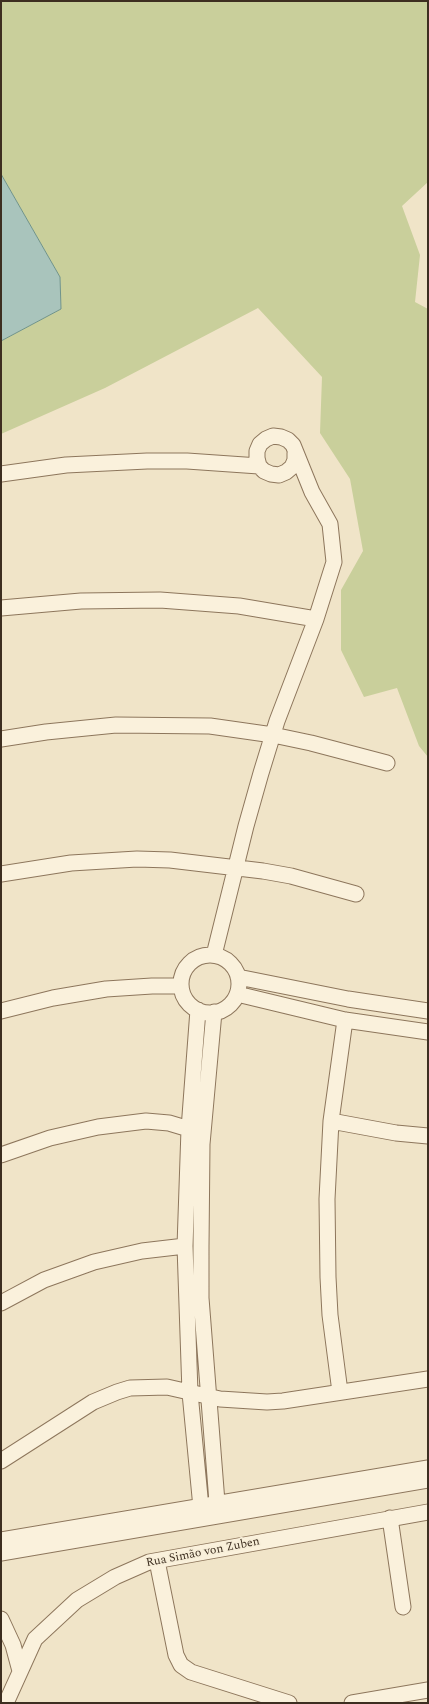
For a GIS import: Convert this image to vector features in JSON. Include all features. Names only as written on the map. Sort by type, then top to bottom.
[{"type":"street","points":[[214,955],[256,788],[273,735],[316,619],[334,562],[330,524],[312,492],[293,445],[288,440],[281,436],[266,439],[244,455],[228,462]]},
{"type":"street","points":[[260,444],[257,451],[259,466],[264,471],[271,474],[286,472],[292,467],[295,460],[295,453]]},
{"type":"street","points":[[1,474],[106,462],[228,462],[259,466]]},
{"type":"street","points":[[286,472],[304,484],[312,492]]},
{"type":"street","points":[[1,608],[80,601],[160,600],[238,606],[316,619]]},
{"type":"street","points":[[1,740],[85,728],[147,724],[210,726],[273,735],[350,752],[387,763]]},
{"type":"street","points":[[1,874],[71,863],[117,860],[170,860],[291,876],[356,894]]},
{"type":"street","points":[[206,955],[214,955],[230,963],[238,977],[237,994],[226,1008],[214,1012],[198,1010],[187,1002],[181,986],[185,970],[190,963],[206,955]]},
{"type":"street","points":[[238,977],[348,999],[428,1011]]},
{"type":"street","points":[[1,1011],[53,998],[106,989],[181,986]]},
{"type":"street","points":[[237,994],[345,1020],[428,1032]]},
{"type":"street","points":[[198,1010],[189,1129],[185,1246],[190,1392],[201,1512]]},
{"type":"street","points":[[214,1012],[202,1144],[201,1200],[202,1298],[218,1509]]},
{"type":"street","points":[[340,1392],[330,1315],[327,1269],[326,1199],[332,1121],[345,1020]]},
{"type":"street","points":[[1,1155],[50,1138],[104,1126],[146,1121],[169,1123],[189,1129]]},
{"type":"street","points":[[332,1121],[363,1128],[428,1136]]},
{"type":"street","points":[[1,1303],[44,1280],[94,1262],[142,1251],[185,1246]]},
{"type":"street","points":[[1,1461],[93,1402],[117,1392],[155,1386],[235,1401],[283,1402],[428,1379]]},
{"type":"street","points":[[1,1553],[428,1468]]},
{"type":"street","points":[[218,1509],[428,1480]]},
{"type":"street","points":[[1,1540],[201,1512]]},
{"type":"street","name":"Rua Simão von Zuben","points":[[6,1703],[35,1639],[77,1600],[115,1577],[149,1562],[428,1512]]},
{"type":"street","points":[[390,1518],[403,1607]]},
{"type":"street","points":[[157,1561],[176,1655],[181,1666],[191,1672],[289,1703]]},
{"type":"street","points":[[1,1619],[12,1645],[20,1671]]},
{"type":"street","points":[[352,1703],[400,1699],[428,1690]]},
{"type":"green space","points":[[1,1],[428,1],[428,182],[402,206],[420,255],[415,302],[428,309],[428,757],[419,746],[397,688],[364,697],[341,650],[341,590],[363,551],[350,479],[320,433],[322,377],[258,308],[105,388],[1,434],[1,341],[61,309],[60,277],[1,174]]},
{"type":"water","points":[[1,174],[60,277],[61,309],[1,341]]}]
